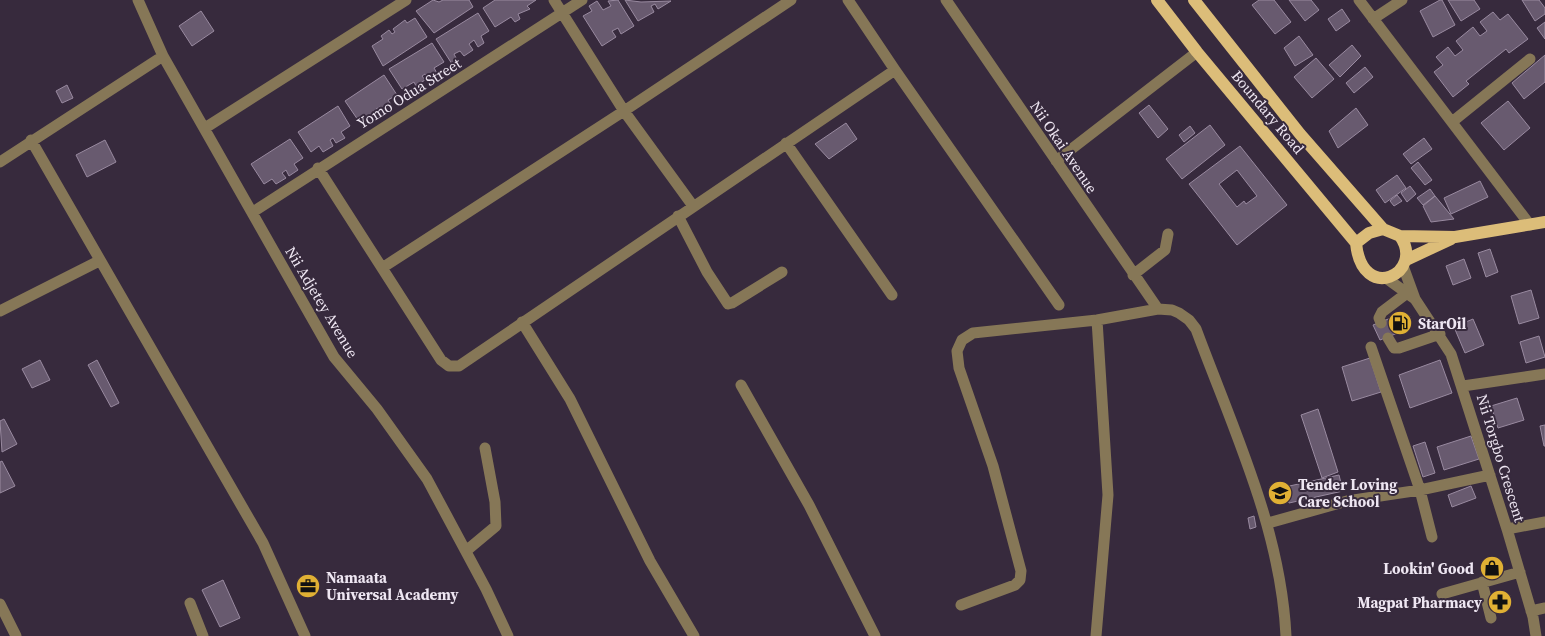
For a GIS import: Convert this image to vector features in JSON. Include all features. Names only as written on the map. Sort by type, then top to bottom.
[{"type":"main road","name":"Boundary Road","points":[[1157,0],[1197,52],[1356,243]]},
{"type":"main road","name":"Boundary Road","points":[[1194,0],[1300,134],[1383,229]]},
{"type":"main road","points":[[1456,237],[1405,263],[1396,274],[1386,278],[1376,277],[1367,273],[1360,265],[1356,243],[1369,233],[1383,229],[1400,236],[1456,237],[1545,222]]},
{"type":"main road","points":[[1400,236],[1405,243],[1405,263]]},
{"type":"street","points":[[205,128],[406,0]]},
{"type":"street","points":[[554,0],[624,111],[693,206]]},
{"type":"street","name":"Yomo Odua Street","points":[[252,212],[582,0]]},
{"type":"street","points":[[382,268],[791,0]]},
{"type":"street","points":[[848,0],[1059,305]]},
{"type":"street","name":"Nii Okai Avenue","points":[[946,0],[1158,309]]},
{"type":"street","points":[[1359,0],[1530,225]]},
{"type":"street","points":[[1374,19],[1402,0]]},
{"type":"street","name":"Nii Adjetey Avenue","points":[[141,1],[163,56],[334,357],[376,409],[427,479],[486,588],[508,636]]},
{"type":"street","points":[[1056,161],[1197,52]]},
{"type":"street","points":[[0,162],[31,140],[163,56]]},
{"type":"street","points":[[1452,122],[1530,59]]},
{"type":"street","points":[[318,168],[440,360],[449,366],[459,366],[895,70]]},
{"type":"street","points":[[31,140],[263,543],[305,636]]},
{"type":"street","points":[[786,144],[892,296]]},
{"type":"street","points":[[678,216],[728,304],[732,304],[782,272]]},
{"type":"street","points":[[1133,275],[1165,250],[1168,234]]},
{"type":"street","points":[[0,312],[99,261]]},
{"type":"street","points":[[1405,263],[1411,296]]},
{"type":"street","points":[[1386,278],[1411,296]]},
{"type":"street","points":[[1381,323],[1379,318],[1382,312],[1411,296]]},
{"type":"street","name":"Nii Torgbo Crescent","points":[[1411,296],[1440,334],[1451,354],[1463,386],[1520,572],[1536,636]]},
{"type":"street","points":[[961,605],[1015,585],[1020,580],[1021,571],[993,466],[959,368],[958,351],[962,340],[973,333],[1097,320],[1158,309],[1179,313],[1189,320],[1196,330],[1268,523],[1280,583],[1286,636]]},
{"type":"street","points":[[1096,636],[1108,495],[1097,320]]},
{"type":"street","points":[[522,322],[570,399],[650,561],[694,636]]},
{"type":"street","points":[[1388,338],[1394,348],[1399,348],[1440,334]]},
{"type":"street","points":[[1371,347],[1420,490],[1432,537]]},
{"type":"street","points":[[1463,386],[1545,374]]},
{"type":"street","points":[[741,385],[809,505],[875,636]]},
{"type":"street","points":[[466,551],[496,526],[495,502],[486,448]]},
{"type":"street","points":[[1268,523],[1347,501],[1420,490],[1490,475]]},
{"type":"street","points":[[1507,529],[1545,522]]},
{"type":"street","points":[[1442,594],[1520,572]]},
{"type":"street","points":[[1482,582],[1491,618]]},
{"type":"street","points":[[190,603],[203,636]]},
{"type":"street","points":[[0,604],[16,636]]},
{"type":"street","points":[[1531,611],[1545,608]]},
{"type":"building","points":[[433,0],[439,2],[443,0],[469,0],[473,7],[434,33],[416,11]]},
{"type":"building","points":[[495,0],[536,0],[527,6],[530,9],[518,14],[520,19],[515,22],[511,17],[495,27],[483,8]]},
{"type":"building","points":[[618,0],[634,26],[621,34],[618,28],[612,31],[616,37],[602,46],[583,16],[592,11],[589,6],[597,1],[603,10],[611,6],[608,1]]},
{"type":"building","points":[[625,0],[641,2],[671,1],[658,9],[655,4],[651,6],[654,12],[638,21]]},
{"type":"building","points":[[1259,0],[1274,0],[1291,22],[1275,34],[1252,5]]},
{"type":"building","points":[[1289,0],[1311,0],[1319,10],[1305,21]]},
{"type":"building","points":[[1442,0],[1455,25],[1433,37],[1420,11]]},
{"type":"building","points":[[1448,0],[1474,0],[1480,9],[1461,21]]},
{"type":"building","points":[[1522,0],[1539,0],[1545,8],[1545,14],[1535,21]]},
{"type":"building","points":[[1342,9],[1350,21],[1336,31],[1328,19]]},
{"type":"building","points":[[201,11],[214,31],[192,46],[179,26]]},
{"type":"building","points":[[1493,12],[1500,20],[1508,14],[1528,39],[1509,53],[1506,49],[1466,81],[1469,84],[1453,97],[1434,72],[1443,65],[1436,57],[1448,47],[1455,56],[1463,50],[1456,41],[1473,27],[1480,36],[1487,31],[1480,22]]},
{"type":"building","points":[[478,13],[489,31],[481,36],[484,43],[478,47],[474,40],[469,44],[473,50],[464,56],[460,51],[454,54],[457,60],[452,64],[436,39]]},
{"type":"building","points":[[415,18],[427,37],[383,66],[372,46],[383,39],[381,36],[389,30],[392,34],[395,32],[393,29],[405,20],[407,23]]},
{"type":"building","points":[[1545,22],[1545,39],[1537,28]]},
{"type":"building","points":[[1299,36],[1313,55],[1295,66],[1284,48]]},
{"type":"building","points":[[432,43],[444,62],[434,68],[437,73],[428,78],[425,74],[422,76],[425,80],[416,86],[414,82],[402,89],[389,69]]},
{"type":"building","points":[[1352,45],[1361,56],[1340,77],[1329,65]]},
{"type":"building","points":[[1545,55],[1545,82],[1524,99],[1512,83]]},
{"type":"building","points":[[1316,58],[1334,79],[1312,98],[1294,77]]},
{"type":"building","points":[[1365,67],[1373,77],[1354,93],[1346,83]]},
{"type":"building","points":[[384,75],[397,95],[388,100],[392,106],[383,112],[380,107],[376,109],[380,114],[370,121],[366,115],[358,120],[345,101]]},
{"type":"building","points":[[67,85],[73,98],[62,103],[56,91]]},
{"type":"building","points":[[1508,101],[1530,128],[1504,150],[1481,123]]},
{"type":"building","points":[[1149,105],[1168,129],[1158,138],[1139,113]]},
{"type":"building","points":[[338,106],[350,126],[341,132],[345,138],[336,143],[333,138],[330,140],[333,146],[323,152],[319,146],[311,152],[298,132]]},
{"type":"building","points":[[1356,108],[1368,125],[1338,148],[1329,131]]},
{"type":"building","points":[[846,123],[857,139],[829,159],[815,144]]},
{"type":"building","points":[[1210,125],[1225,145],[1182,179],[1166,159]]},
{"type":"building","points":[[1190,126],[1195,133],[1184,142],[1179,135]]},
{"type":"building","points":[[1424,138],[1432,149],[1411,164],[1403,154]]},
{"type":"building","points":[[290,139],[303,158],[294,164],[298,170],[289,176],[286,170],[282,173],[286,178],[276,184],[272,179],[264,184],[251,164]]},
{"type":"building","points":[[105,140],[116,162],[87,177],[76,155]]},
{"type":"building","points":[[1240,146],[1287,205],[1237,245],[1189,184]],"holes":[[[1237,170],[1257,196],[1246,204],[1244,201],[1237,207],[1219,184]]]},
{"type":"building","points":[[1418,162],[1432,180],[1425,185],[1411,168]]},
{"type":"building","points":[[1397,175],[1406,188],[1385,203],[1376,190]]},
{"type":"building","points":[[1480,181],[1488,197],[1451,214],[1444,198]]},
{"type":"building","points":[[1410,186],[1416,194],[1407,202],[1401,193]]},
{"type":"building","points":[[1430,189],[1435,196],[1423,205],[1417,198]]},
{"type":"building","points":[[1397,195],[1402,201],[1394,206],[1390,201]]},
{"type":"building","points":[[1435,196],[1454,219],[1431,222],[1423,206]]},
{"type":"building","points":[[1490,249],[1498,272],[1486,277],[1478,253]]},
{"type":"building","points":[[1464,259],[1471,278],[1453,285],[1446,266]]},
{"type":"building","points":[[1531,290],[1539,318],[1519,324],[1511,296]]},
{"type":"building","points":[[1396,316],[1403,331],[1380,340],[1373,325]]},
{"type":"building","points":[[1473,319],[1484,345],[1465,353],[1454,327]]},
{"type":"building","points":[[1539,336],[1545,357],[1526,363],[1520,342]]},
{"type":"building","points":[[1370,358],[1381,392],[1352,401],[1342,367]]},
{"type":"building","points":[[40,360],[50,380],[32,388],[22,369]]},
{"type":"building","points":[[97,360],[119,403],[111,407],[88,365]]},
{"type":"building","points":[[1440,360],[1452,393],[1410,408],[1399,375]]},
{"type":"building","points":[[1517,398],[1524,420],[1498,428],[1491,406]]},
{"type":"building","points":[[1318,409],[1338,472],[1322,478],[1301,415]]},
{"type":"building","points":[[4,419],[17,444],[2,452],[0,421]]},
{"type":"building","points":[[1545,425],[1545,446],[1544,446],[1540,426]]},
{"type":"building","points":[[1471,436],[1479,459],[1444,470],[1437,447]]},
{"type":"building","points":[[1425,442],[1435,473],[1423,477],[1413,446]]},
{"type":"building","points":[[2,461],[15,486],[0,493],[0,462]]},
{"type":"building","points":[[1339,475],[1343,491],[1289,503],[1285,487]]},
{"type":"building","points":[[1471,486],[1476,498],[1452,507],[1448,495]]},
{"type":"building","points":[[1254,516],[1256,527],[1250,529],[1248,518]]},
{"type":"building","points":[[223,580],[240,618],[220,627],[202,590]]},
{"type":"place","name":"StarOil","points":[[1400,323]]},
{"type":"place","name":"Tender Loving Care School","points":[[1280,493]]},
{"type":"place","name":"Lookin' Good","points":[[1492,568]]},
{"type":"place","name":"Namaata Universal Academy","points":[[308,586]]},
{"type":"place","name":"Magpat Pharmacy","points":[[1500,602]]}]
